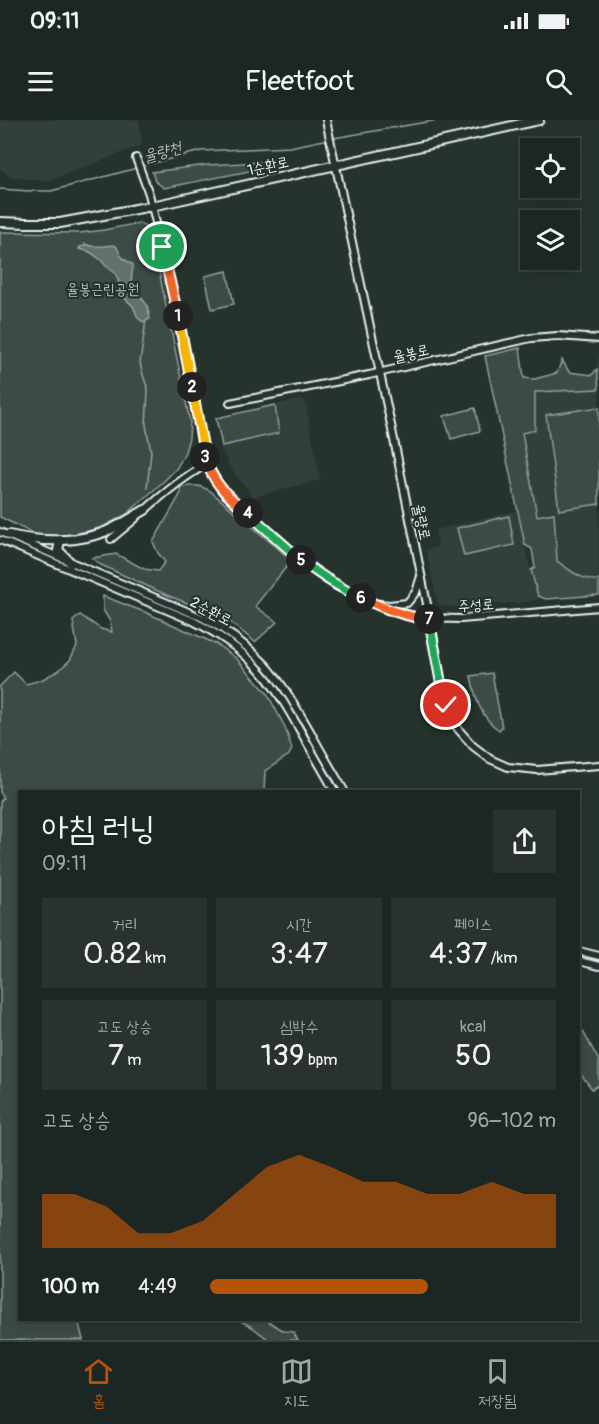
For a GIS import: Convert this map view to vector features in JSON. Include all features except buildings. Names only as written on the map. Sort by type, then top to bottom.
[{"type":"main road","name":"1순환로","points":[[0,222],[60,223],[152,206],[539,120]]},
{"type":"main road","points":[[99,534],[145,510]]},
{"type":"main road","points":[[9,536],[42,541],[60,541],[99,534],[106,534],[111,538]]},
{"type":"main road","points":[[60,541],[58,550],[71,562]]},
{"type":"street","name":"율량로","points":[[326,120],[380,373],[446,705],[458,729],[473,746],[490,759],[508,767],[537,770],[599,765]]},
{"type":"street","name":"주성로","points":[[136,158],[152,206],[183,338],[207,465],[223,492],[311,568],[336,586],[388,610],[416,618],[461,619],[599,607]]},
{"type":"street","name":"율봉로","points":[[230,403],[380,373],[531,338],[558,336],[599,339]]},
{"type":"street","points":[[111,538],[190,473],[207,465]]},
{"type":"street","name":"2순환로","points":[[0,532],[202,618],[243,644],[280,683],[344,790]]},
{"type":"street","name":"2순환로","points":[[0,540],[193,621],[235,647],[257,667],[272,686],[334,790]]},
{"type":"street","points":[[372,603],[390,605],[407,603],[416,592],[421,575]]},
{"type":"street","points":[[580,951],[599,956]]},
{"type":"street","points":[[580,961],[599,966]]},
{"type":"shaded area","points":[[0,120],[139,120],[142,145],[48,181],[11,177],[0,169]]},
{"type":"shaded area","points":[[85,244],[116,246],[121,256],[133,265],[131,283],[147,305],[150,319],[143,322],[138,318],[133,306],[120,294],[115,273],[90,252],[79,249]]},
{"type":"shaded area","points":[[599,353],[599,595],[546,599],[500,431],[501,425],[524,378],[535,379],[557,373],[562,360],[569,372],[592,375],[597,369]]},
{"type":"shaded area","points":[[302,399],[305,401],[320,480],[253,497],[229,466],[222,450],[215,418]]},
{"type":"shaded area","points":[[516,511],[538,599],[519,603],[446,607],[438,604],[426,550],[438,546],[435,530]]},
{"type":"green space","points":[[262,162],[279,165],[164,188],[155,181],[152,172],[207,165]]},
{"type":"green space","name":"율봉근린공원","points":[[139,223],[149,229],[153,242],[190,422],[189,438],[184,455],[176,469],[127,514],[103,527],[52,540],[0,517],[0,232],[80,233]]},
{"type":"green space","points":[[227,271],[234,304],[212,309],[205,276]]},
{"type":"green space","points":[[520,348],[524,378],[535,379],[557,373],[562,360],[569,372],[592,375],[597,369],[599,389],[535,392],[535,430],[522,433],[537,516],[554,513],[557,561],[582,577],[599,580],[599,595],[546,599],[538,596],[531,570],[535,568],[532,549],[525,545],[485,356]]},
{"type":"green space","points":[[275,405],[279,433],[222,446],[216,418]]},
{"type":"green space","points":[[599,407],[599,504],[559,510],[546,415]]},
{"type":"green space","points":[[475,408],[480,431],[451,439],[444,416]]},
{"type":"green space","points":[[199,486],[209,490],[291,561],[255,606],[277,622],[255,642],[224,617],[169,596],[101,565],[92,558],[116,554],[144,569],[158,571],[165,562],[153,542],[181,493],[180,488]]},
{"type":"green space","points":[[509,516],[514,545],[464,556],[457,528]]},
{"type":"green space","points":[[103,596],[216,644],[236,658],[267,693],[285,727],[292,749],[289,755],[265,771],[264,790],[18,790],[18,1321],[78,1321],[83,1340],[0,1340],[0,802],[3,798],[0,792],[0,686],[14,672],[26,684],[41,680],[58,671],[70,660],[77,646],[73,621],[80,615],[101,629],[112,632],[110,621],[103,610]]},
{"type":"green space","points":[[492,673],[502,727],[499,730],[483,713],[471,676]]},
{"type":"green space","points":[[580,1026],[599,1061],[599,1085],[592,1089],[580,1073]]},
{"type":"green space","points":[[241,1321],[268,1321],[284,1331],[293,1332],[298,1340],[269,1340]]},
{"type":"waterway","name":"율량천","points":[[334,138],[438,120]]},
{"type":"waterway","name":"율량천","points":[[142,166],[201,151],[290,147],[329,139]]},
{"type":"waterway","name":"율량천","points":[[0,189],[51,191],[137,168]]},
{"type":"waterway","points":[[146,320],[140,363],[148,390],[146,425],[151,452],[147,488]]},
{"type":"route","points":[[162,247],[183,338],[202,444],[207,465],[213,476],[223,492],[311,568],[336,586],[388,610],[416,618],[430,619],[446,705]]}]
